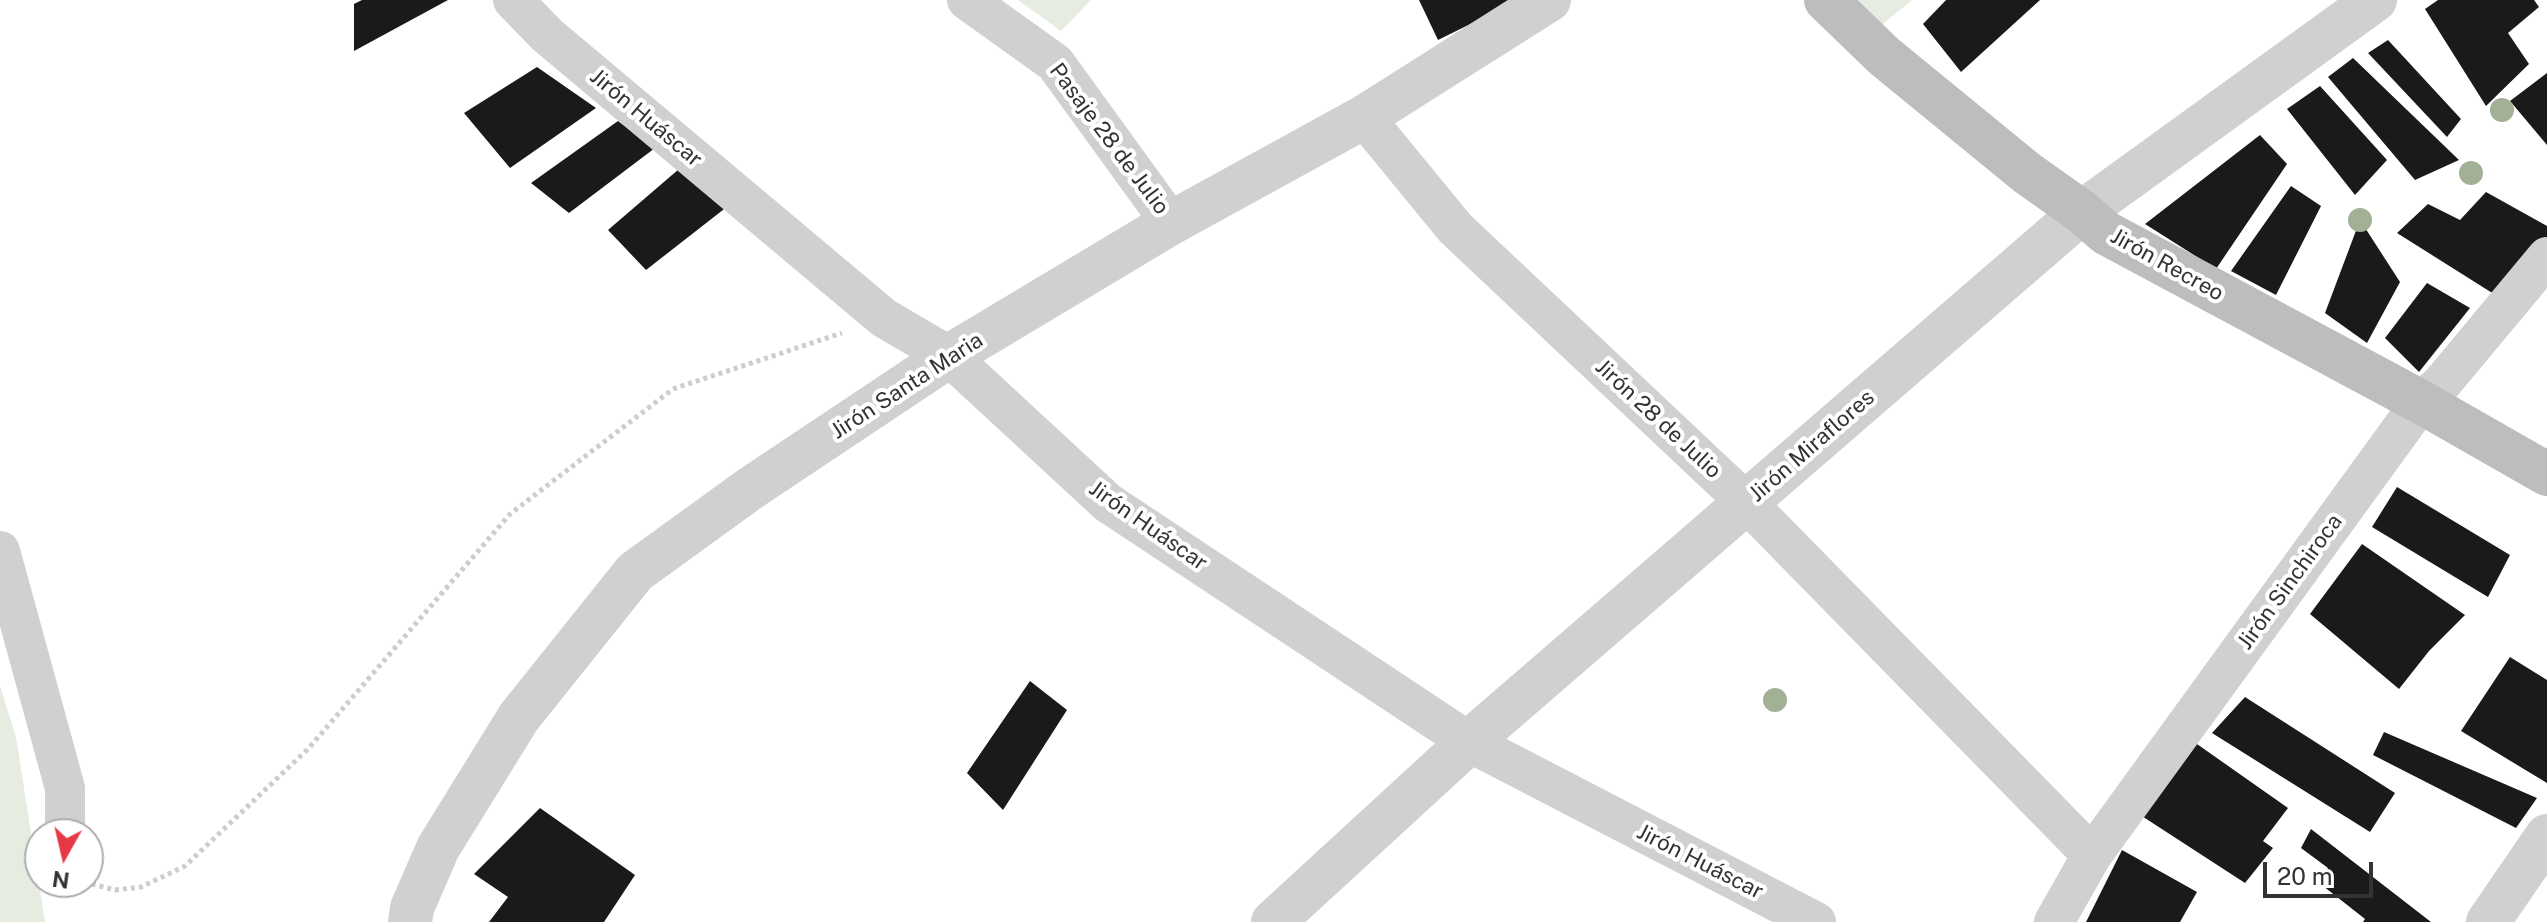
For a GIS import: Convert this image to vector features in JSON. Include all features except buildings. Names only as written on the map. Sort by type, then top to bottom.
[{"type":"main road","name":"Jirón Recreo","points":[[1826,0],[1884,56],[2106,233],[2421,402],[2547,474]]},
{"type":"street","name":"Jirón Huáscar","points":[[513,0],[547,35],[884,318],[949,356],[1108,503],[1469,742],[1816,922]]},
{"type":"street","name":"Pasaje 28 de Julio","points":[[967,0],[1055,63],[1171,223]]},
{"type":"street","name":"Jirón Santa Maria","points":[[410,922],[412,908],[438,848],[519,717],[635,572],[751,488],[949,356],[1171,223],[1364,117],[1549,0]]},
{"type":"street","name":"Jirón Miraflores","points":[[1273,922],[1469,742],[2082,212],[2375,0]]},
{"type":"street","name":"Jirón 28 de Julio","points":[[1364,117],[1455,228],[1747,503],[2092,855]]},
{"type":"street","name":"Jirón Sinchiroca","points":[[2054,922],[2092,855],[2421,402],[2442,383],[2547,257]]},
{"type":"street","points":[[0,551],[65,788],[65,818]]},
{"type":"street","points":[[2488,922],[2547,836]]},
{"type":"path","points":[[104,887],[115,890],[141,887],[185,866],[308,749],[510,514],[673,389],[884,318]]},
{"type":"shaded area","points":[[1018,0],[1091,0],[1061,31]]},
{"type":"shaded area","points":[[1836,0],[1912,0],[1872,33]]},
{"type":"shaded area","points":[[0,686],[16,737],[29,818],[24,818],[24,898],[41,898],[45,922],[0,922]]}]
